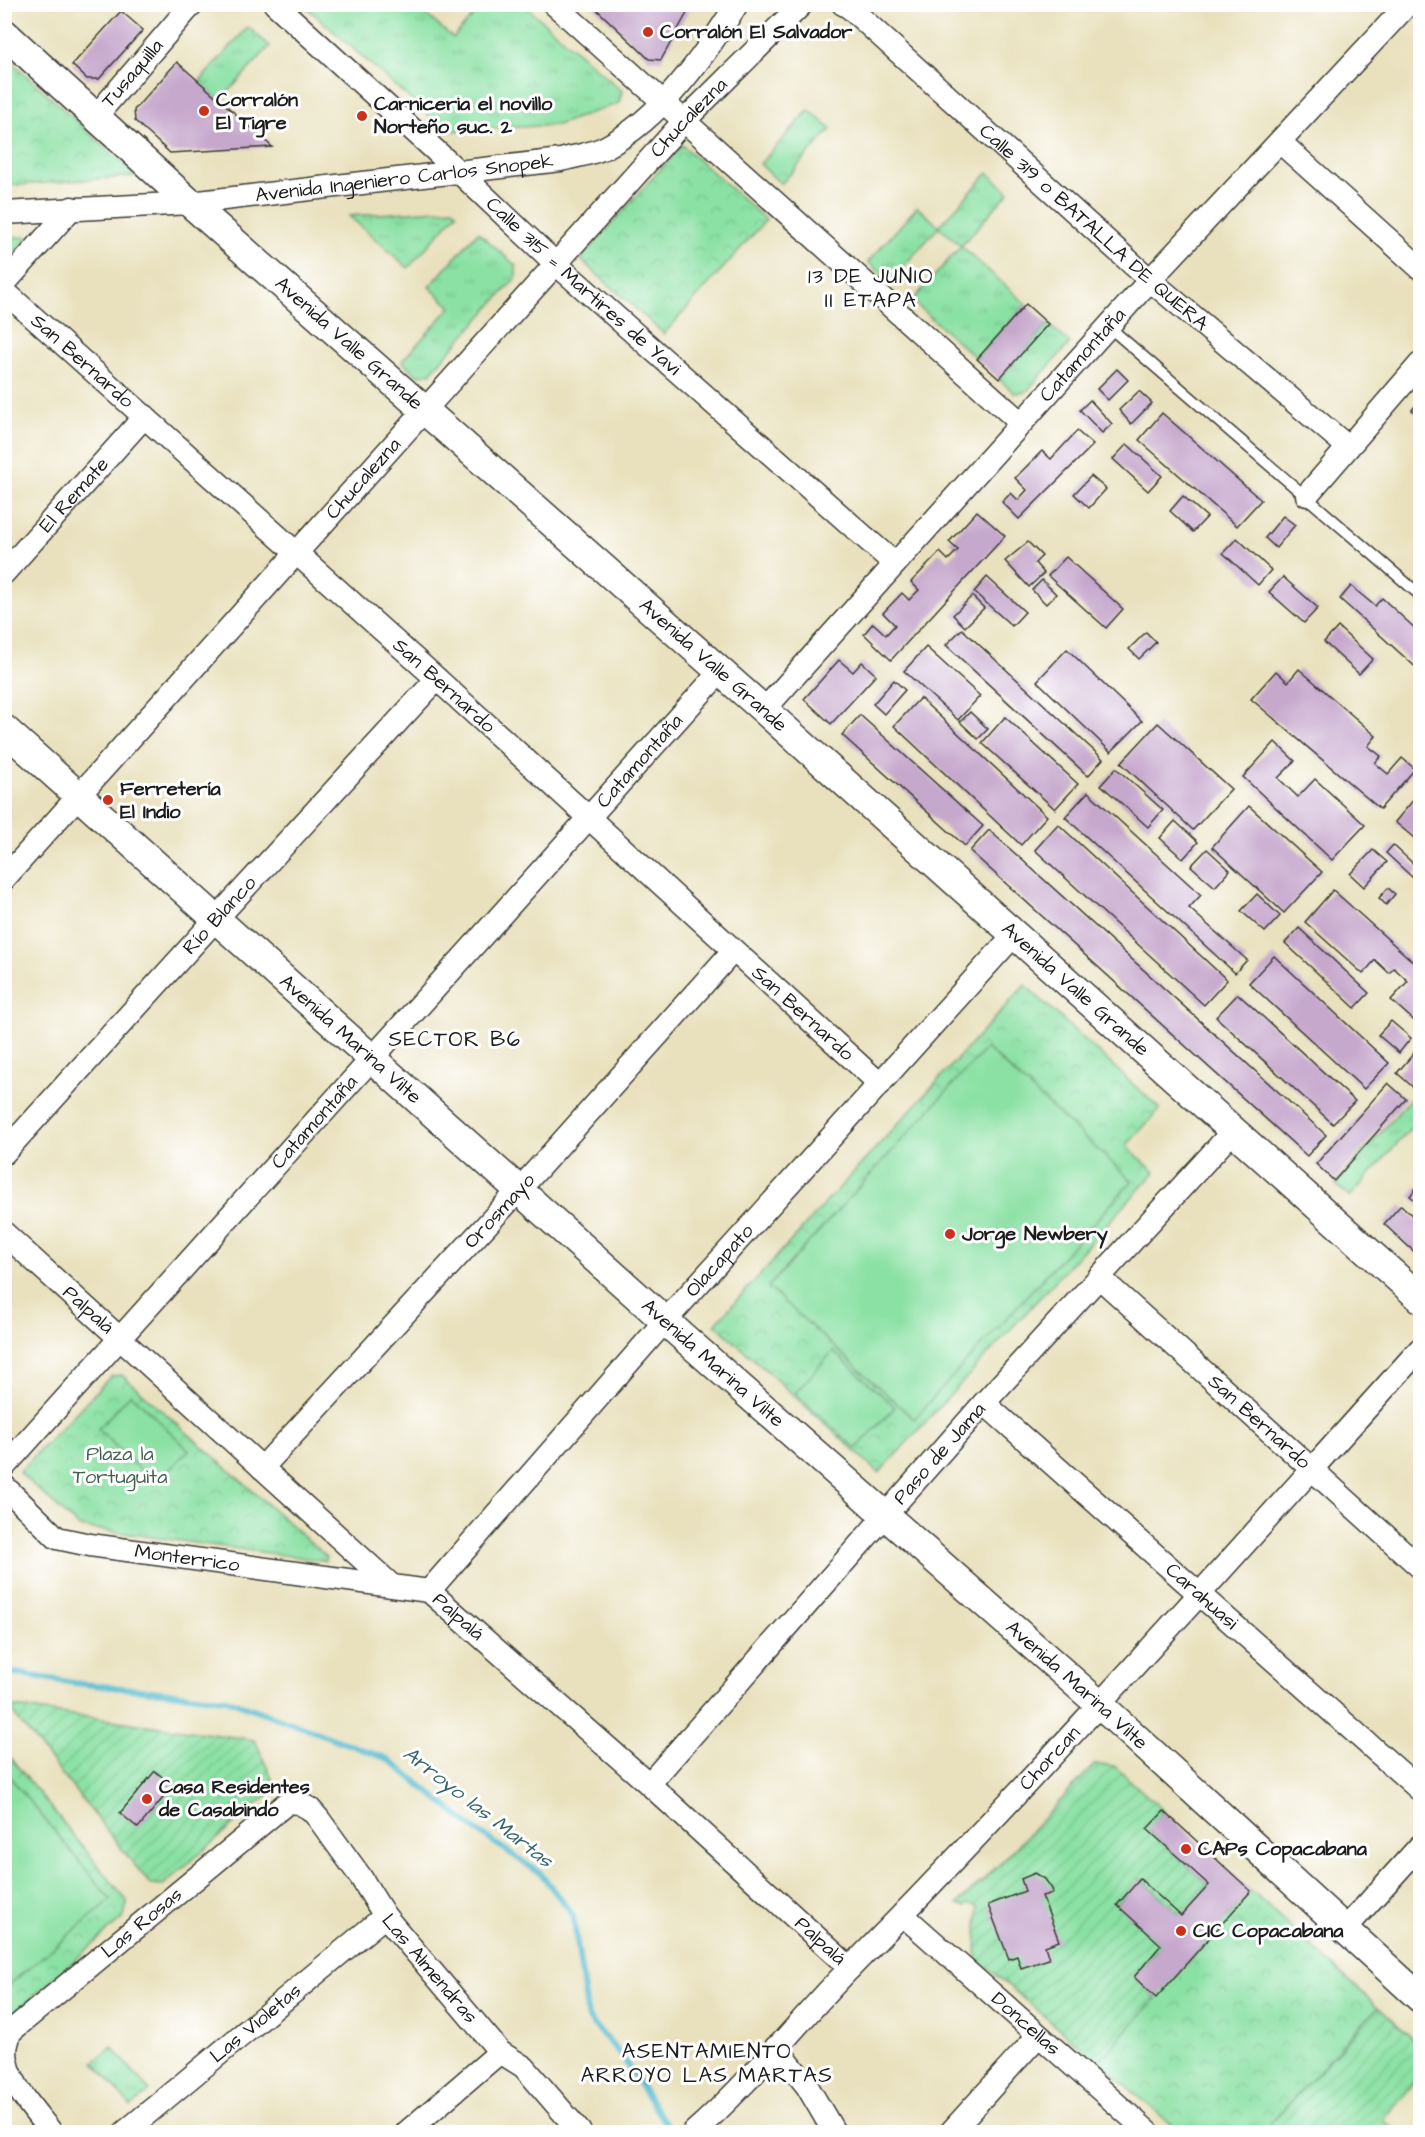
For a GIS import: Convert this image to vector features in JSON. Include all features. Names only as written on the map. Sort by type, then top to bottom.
[{"type":"street","name":"Tusaquilla","points":[[96,116],[192,4]]},
{"type":"street","name":"Calle 315 = Martires de Yavi","points":[[275,4],[555,263],[895,564]]},
{"type":"street","points":[[554,4],[1021,423]]},
{"type":"street","name":"Avenida Ingeniero Carlos Snopek","points":[[4,213],[190,202],[460,173],[561,160],[604,149],[635,129],[664,103],[719,33],[737,4]]},
{"type":"street","name":"Chucalezna","points":[[4,879],[684,121],[802,4]]},
{"type":"street","name":"Calle 319 o BATALLA DE QUERA","points":[[843,4],[1150,280],[1348,447]]},
{"type":"street","name":"Catamontaña","points":[[764,710],[1150,280],[1408,4]]},
{"type":"street","name":"Avenida Valle Grande","points":[[4,33],[190,202],[764,710],[1420,1298]]},
{"type":"street","points":[[1280,142],[1420,268]]},
{"type":"street","points":[[4,284],[72,208]]},
{"type":"street","name":"San Bernardo","points":[[4,291],[437,679],[880,1084]]},
{"type":"street","points":[[1306,495],[1420,364]]},
{"type":"street","name":"El Remate","points":[[4,573],[145,416]]},
{"type":"street","name":"Catamontaña","points":[[4,1467],[121,1340],[720,672]]},
{"type":"street","name":"Río Blanco","points":[[4,1153],[437,679]]},
{"type":"street","name":"Avenida Marina Vilte","points":[[4,729],[665,1321],[1099,1704],[1420,1998]]},
{"type":"street","name":"Olacapato","points":[[429,1591],[665,1321],[1014,935]]},
{"type":"street","name":"Orosmayo","points":[[262,1468],[519,1190],[733,951]]},
{"type":"street","name":"Paso de Jama","points":[[649,1784],[984,1402],[1234,1130]]},
{"type":"street","name":"Palpalá","points":[[4,1233],[391,1585],[429,1591],[649,1784],[850,1968]]},
{"type":"street","name":"San Bernardo","points":[[1099,1277],[1420,1567]]},
{"type":"street","name":"Chorcan","points":[[694,2133],[723,2106],[850,1968],[903,1916],[1099,1704],[1420,1349]]},
{"type":"street","name":"Carahuasi","points":[[984,1402],[1420,1790]]},
{"type":"street","name":"Monterrico","points":[[4,1486],[57,1538],[90,1545],[391,1585]]},
{"type":"street","name":"Las Almendras","points":[[288,1802],[299,1803],[310,1809],[318,1818],[360,1876],[385,1916],[500,2052],[524,2067],[579,2133]]},
{"type":"street","name":"Las Rosas","points":[[51,2133],[11,2073],[6,2051],[10,2032],[288,1802]]},
{"type":"street","points":[[1345,1929],[1420,1846]]},
{"type":"street","name":"Las Violetas","points":[[125,2133],[385,1916]]},
{"type":"street","name":"Doncellas","points":[[903,1916],[1148,2133]]},
{"type":"street","points":[[951,2133],[1037,2037]]},
{"type":"street","points":[[776,2047],[807,2086],[834,2133]]},
{"type":"street","points":[[407,2133],[500,2052]]},
{"type":"lane","points":[[1109,327],[1420,595]]},
{"type":"green space","points":[[304,5],[415,5],[453,38],[483,5],[524,5],[622,91],[619,103],[557,125],[446,131]]},
{"type":"green space","points":[[248,27],[270,46],[220,101],[199,82]]},
{"type":"green space","points":[[5,56],[135,174],[135,176],[5,186]]},
{"type":"green space","points":[[809,110],[831,129],[781,184],[760,164]]},
{"type":"green space","points":[[682,145],[766,220],[664,334],[580,259]]},
{"type":"green space","points":[[988,173],[1009,192],[961,246],[939,227],[890,281],[868,262],[917,207],[939,226]]},
{"type":"green space","points":[[453,209],[457,213],[408,268],[349,216]]},
{"type":"green space","points":[[478,232],[516,266],[516,278],[429,374],[417,375],[402,361],[451,307],[429,287]]},
{"type":"green space","points":[[4,237],[28,237],[5,264]]},
{"type":"green space","points":[[961,246],[1026,304],[977,359],[912,301]]},
{"type":"green space","points":[[1048,324],[1070,343],[1026,392],[1014,393],[999,379]]},
{"type":"green space","name":"Jorge Newbery","points":[[1025,985],[1160,1109],[1126,1146],[1155,1172],[879,1473],[715,1324]]},
{"type":"green space","name":"Jorge Newbery","points":[[986,1048],[1132,1181],[914,1419],[768,1287]]},
{"type":"green space","points":[[1420,1088],[1420,1118],[1350,1197],[1335,1184]]},
{"type":"green space","points":[[833,1351],[895,1407],[856,1449],[795,1393]]},
{"type":"green space","name":"Plaza la Tortuguita","points":[[122,1375],[327,1557],[326,1561],[79,1527],[19,1472],[111,1376]]},
{"type":"green space","points":[[131,1394],[189,1450],[155,1484],[98,1429]]},
{"type":"green space","points":[[7,1706],[255,1740],[276,1788],[163,1885],[150,1884]]},
{"type":"green space","points":[[4,1750],[127,1901],[124,1917],[5,2021]]},
{"type":"green space","points":[[1094,1765],[1114,1766],[1164,1811],[1148,1830],[1209,1885],[1181,1916],[1141,1879],[1117,1904],[1161,1945],[1134,1977],[1156,1998],[1098,2062],[976,1958],[978,1906],[968,1904],[966,1907],[957,1904],[999,1865]]},
{"type":"green space","points":[[5,1771],[111,1900],[4,1988]]},
{"type":"green space","points":[[1251,1891],[1378,2007],[1263,2132],[1180,2132],[1098,2062]]},
{"type":"green space","points":[[1378,2007],[1420,2045],[1420,2087],[1415,2083],[1383,2119],[1398,2132],[1263,2132]]},
{"type":"green space","points":[[112,2047],[150,2091],[131,2107],[94,2062]]},
{"type":"building","name":"Corralón El Salvador","points":[[591,4],[692,4],[661,60],[649,59]]},
{"type":"building","points":[[121,11],[143,30],[99,79],[87,79],[72,65]]},
{"type":"building","name":"Corralón El Tigre","points":[[177,62],[272,147],[170,153],[135,121],[134,110]]},
{"type":"building","points":[[1026,304],[1048,324],[999,379],[977,359]]},
{"type":"building","points":[[1117,369],[1128,380],[1108,400],[1097,389]]},
{"type":"building","points":[[1139,391],[1152,403],[1131,424],[1119,410]]},
{"type":"building","points":[[1090,400],[1112,424],[1102,433],[1080,410]]},
{"type":"building","points":[[1420,400],[1420,418],[1412,410]]},
{"type":"building","points":[[1162,413],[1261,500],[1237,526],[1139,440]]},
{"type":"building","points":[[1077,431],[1093,445],[1019,519],[1002,502],[1011,493],[1018,500],[1027,490],[1015,478],[1042,451],[1051,459]]},
{"type":"building","points":[[1127,444],[1162,476],[1148,491],[1113,459]]},
{"type":"building","points":[[1091,476],[1106,489],[1089,508],[1074,494]]},
{"type":"building","points":[[1183,496],[1207,517],[1193,532],[1170,511]]},
{"type":"building","points":[[977,511],[1005,536],[891,660],[864,634],[873,623],[886,635],[895,625],[883,613],[902,593],[909,600],[919,590],[911,582],[940,552],[948,560],[958,550],[949,542]]},
{"type":"building","points":[[1283,516],[1295,525],[1276,548],[1265,538]]},
{"type":"building","points":[[1237,538],[1271,570],[1258,585],[1223,553]]},
{"type":"building","points":[[1028,542],[1042,556],[1035,563],[1044,573],[1029,587],[1005,561]]},
{"type":"building","points":[[1066,557],[1123,609],[1106,628],[1048,576]]},
{"type":"building","points":[[987,577],[1025,612],[1012,626],[974,592]]},
{"type":"building","points":[[1283,577],[1318,608],[1304,623],[1269,592]]},
{"type":"building","points":[[1042,580],[1056,594],[1046,604],[1032,590]]},
{"type":"building","points":[[1351,586],[1375,606],[1382,598],[1420,633],[1420,671],[1340,599]]},
{"type":"building","points":[[972,596],[984,608],[965,627],[953,615]]},
{"type":"building","points":[[1338,627],[1373,659],[1359,674],[1324,642]]},
{"type":"building","points":[[962,629],[1103,759],[1088,776],[946,645]]},
{"type":"building","points":[[1146,632],[1156,642],[1139,659],[1129,649]]},
{"type":"building","points":[[926,647],[980,696],[958,720],[904,671]]},
{"type":"building","points":[[1067,649],[1142,721],[1111,752],[1037,681]]},
{"type":"building","points":[[839,660],[853,672],[862,662],[876,675],[831,724],[804,699]]},
{"type":"building","points":[[1299,669],[1376,736],[1368,746],[1381,756],[1375,763],[1388,774],[1402,758],[1415,769],[1380,809],[1251,699],[1276,671],[1288,682]]},
{"type":"building","points":[[894,680],[905,690],[884,714],[873,704]]},
{"type":"building","points":[[920,698],[1047,816],[1021,845],[894,726]]},
{"type":"building","points":[[970,712],[988,729],[978,739],[960,722]]},
{"type":"building","points":[[860,715],[983,826],[965,846],[842,735]]},
{"type":"building","points":[[1005,717],[1078,784],[1055,809],[982,743]]},
{"type":"building","points":[[1158,723],[1231,789],[1193,830],[1121,763]]},
{"type":"building","points":[[1275,742],[1295,761],[1278,778],[1298,797],[1315,779],[1365,825],[1332,860],[1243,777]]},
{"type":"building","points":[[1116,768],[1163,810],[1148,827],[1101,785]]},
{"type":"building","points":[[1088,792],[1201,895],[1189,908],[1247,960],[1235,973],[1065,817]]},
{"type":"building","points":[[1420,792],[1420,843],[1395,822]]},
{"type":"building","points":[[1249,806],[1322,872],[1284,913],[1212,847]]},
{"type":"building","points":[[1175,821],[1198,842],[1183,859],[1160,838]]},
{"type":"building","points":[[1058,824],[1227,980],[1204,1005],[1035,850]]},
{"type":"building","points":[[989,830],[1326,1135],[1307,1156],[970,851]]},
{"type":"building","points":[[1393,845],[1419,869],[1412,877],[1386,853]]},
{"type":"building","points":[[1207,849],[1230,870],[1215,887],[1191,866]]},
{"type":"building","points":[[1373,850],[1387,862],[1364,887],[1350,874]]},
{"type":"building","points":[[1388,888],[1395,894],[1386,905],[1379,898]]},
{"type":"building","points":[[1333,890],[1420,968],[1420,1026],[1391,1000],[1408,981],[1394,968],[1389,973],[1375,960],[1363,974],[1305,922]]},
{"type":"building","points":[[1257,894],[1280,916],[1265,932],[1241,911]]},
{"type":"building","points":[[1299,928],[1369,993],[1355,1008],[1285,943]]},
{"type":"building","points":[[1274,956],[1389,1063],[1364,1089],[1249,983]]},
{"type":"building","points":[[1238,994],[1355,1101],[1333,1124],[1216,1017]]},
{"type":"building","points":[[1391,1021],[1411,1038],[1399,1053],[1378,1035]]},
{"type":"building","points":[[1420,1046],[1420,1083],[1415,1089],[1397,1073]]},
{"type":"building","points":[[1388,1083],[1406,1099],[1334,1181],[1316,1164]]},
{"type":"building","points":[[1420,1183],[1420,1205],[1410,1196]]},
{"type":"building","points":[[1401,1205],[1420,1223],[1420,1257],[1384,1224]]},
{"type":"building","name":"Casa Residentes de Casabindo","points":[[155,1771],[173,1786],[138,1828],[120,1813]]},
{"type":"building","name":"CIC Copacabana","points":[[1164,1811],[1251,1891],[1156,1998],[1134,1977],[1161,1945],[1117,1905],[1140,1879],[1181,1916],[1209,1885],[1147,1829]]},
{"type":"building","points":[[1035,1873],[1045,1879],[1052,1889],[1053,1893],[1042,1896],[1059,1941],[1045,1946],[1049,1959],[1021,1968],[1017,1956],[1009,1959],[988,1905],[1025,1891],[1021,1879]]},
{"type":"waterway","name":"Arroyo las Martas","points":[[4,1671],[74,1683],[226,1699],[388,1759],[476,1830],[541,1874],[573,1915],[588,2018],[620,2054],[671,2132]]},
{"type":"place","name":"Corralón El Salvador","points":[[648,32]]},
{"type":"place","name":"Corralón El Tigre","points":[[204,111]]},
{"type":"place","name":"Carniceria el novillo Norteño suc. 2","points":[[362,116]]},
{"type":"place","name":"Ferretería El Indio","points":[[108,800]]},
{"type":"place","name":"Jorge Newbery","points":[[950,1234]]},
{"type":"place","name":"Casa Residentes de Casabindo","points":[[147,1799]]},
{"type":"place","name":"CAPs Copacabana","points":[[1186,1849]]},
{"type":"place","name":"CIC Copacabana","points":[[1181,1931]]},
{"type":"district","name":"13 DE JUNIO II ETAPA","points":[[871,288]]},
{"type":"district","name":"SECTOR B6","points":[[455,1039]]},
{"type":"district","name":"ASENTAMIENTO ARROYO LAS MARTAS","points":[[707,2063]]}]
